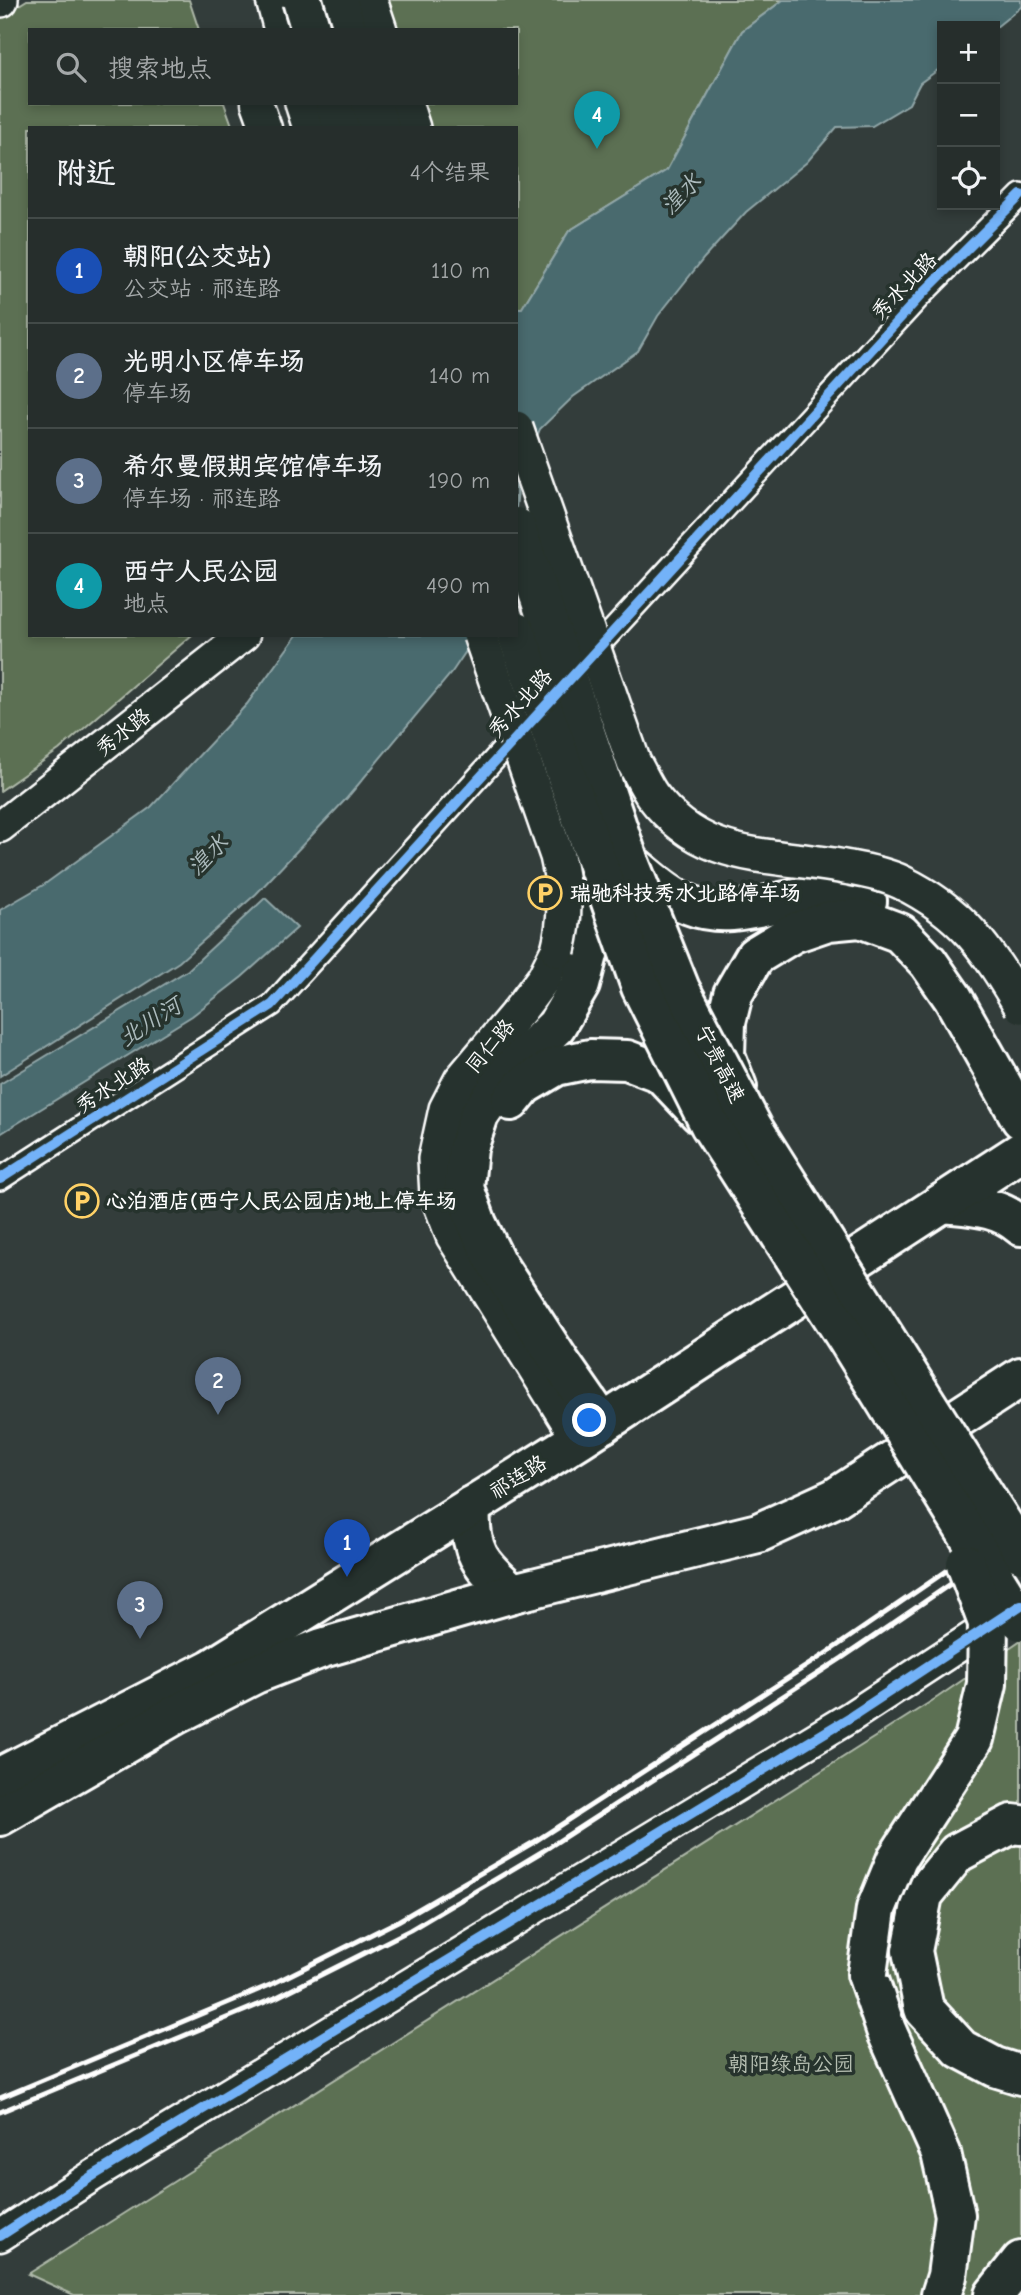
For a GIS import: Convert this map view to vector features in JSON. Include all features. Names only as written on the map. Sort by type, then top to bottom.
[{"type":"highway","points":[[302,0],[310,28]]},
{"type":"highway","points":[[337,0],[346,28]]},
{"type":"highway","points":[[336,105],[342,126]]},
{"type":"highway","points":[[372,105],[379,126]]},
{"type":"highway","name":"宁贵高速","points":[[518,534],[615,869],[641,987],[710,1125],[847,1339],[1021,1621]]},
{"type":"highway","name":"宁贵高速","points":[[518,637],[615,869],[753,1128],[1021,1553]]},
{"type":"highway","points":[[600,1425],[533,1290],[487,1213],[483,1188],[484,1152],[499,1115],[517,1078],[556,1026],[580,985],[615,869],[692,906],[722,912],[749,911],[787,918],[828,921],[860,918],[900,933],[928,962],[953,998],[1021,1119]]},
{"type":"highway","points":[[753,1128],[725,1056],[726,1022],[733,994],[755,956],[808,897],[843,896],[876,902],[905,915],[931,936],[948,958],[1021,1067]]},
{"type":"highway","points":[[517,1078],[590,1059],[627,1060],[661,1073],[710,1125]]},
{"type":"highway","name":"祁连路","points":[[0,1777],[211,1669],[600,1425],[1021,1152]]},
{"type":"highway","points":[[943,1203],[990,1208],[1015,1220],[1021,1226]]},
{"type":"highway","points":[[847,1339],[962,1552],[988,1623],[987,1684],[974,1739],[897,1858],[876,1909],[867,1974],[886,2030],[941,2153],[955,2215],[947,2276],[941,2295]]},
{"type":"highway","points":[[0,1816],[175,1715],[255,1674],[322,1648],[513,1593],[758,1533],[835,1497],[1021,1377]]},
{"type":"highway","points":[[471,1506],[469,1531],[475,1552],[491,1575],[513,1593]]},
{"type":"highway","points":[[1021,1825],[1012,1824],[957,1853],[923,1895],[912,1951],[923,2009],[961,2049],[995,2067],[1021,2076]]},
{"type":"highway","points":[[994,2295],[1021,2260]]},
{"type":"main road","points":[[273,0],[283,28]]},
{"type":"main road","points":[[370,0],[379,28]]},
{"type":"main road","points":[[303,105],[309,126]]},
{"type":"main road","points":[[406,105],[412,126]]},
{"type":"main road","points":[[518,434],[634,763],[652,794],[674,820],[704,841],[732,851],[828,863],[898,880],[957,917],[983,945],[1021,1006]]},
{"type":"main road","name":"同仁路","points":[[481,637],[557,856],[565,890],[565,923],[558,950],[544,978],[461,1080],[446,1108],[435,1159],[437,1195],[453,1236],[600,1425]]},
{"type":"street","points":[[286,28],[321,0]]},
{"type":"street","points":[[258,105],[265,126]]},
{"type":"street","name":"秀水北路","points":[[0,1179],[272,1005],[923,293],[1021,195]]},
{"type":"street","name":"秀水路","points":[[0,827],[242,637]]},
{"type":"street","points":[[0,2236],[94,2175],[852,1716],[1021,1605]]},
{"type":"green space","points":[[27,0],[189,0],[198,28],[28,28],[28,105],[225,105],[232,126],[28,126],[28,637],[190,637],[59,750],[0,791],[0,17]]},
{"type":"green space","points":[[385,0],[783,0],[742,31],[667,170],[569,231],[522,308],[518,308],[518,126],[396,126],[390,105],[518,105],[518,28],[365,28]]},
{"type":"green space","name":"朝阳绿岛公园","points":[[1021,1640],[1021,2295],[74,2295],[28,2274],[938,1697]]},
{"type":"water","name":"湟水","points":[[783,0],[1021,0],[1021,7],[1000,24],[1000,21],[937,21],[937,71],[920,83],[909,104],[872,126],[837,127],[807,162],[746,212],[704,258],[658,316],[638,351],[573,397],[540,429],[518,491],[518,308],[522,308],[569,231],[667,170],[742,31]]},
{"type":"water","name":"湟水","points":[[296,637],[476,637],[452,672],[347,798],[256,894],[179,962],[0,1076],[0,910],[45,884],[151,807],[247,704]]},
{"type":"water","name":"北川河","points":[[265,898],[297,928],[242,977],[192,1016],[0,1134],[0,1084],[188,970]]},
{"type":"railway","points":[[0,2098],[270,1985],[398,1921],[534,1842],[825,1654],[1021,1520]]},
{"type":"railway","points":[[0,2112],[275,1998],[410,1930],[543,1851],[842,1658],[1021,1536]]},
{"type":"cycle path","points":[[0,1179],[272,1005],[923,293],[1021,195]]},
{"type":"cycle path","points":[[0,2236],[94,2175],[852,1716],[1021,1605]]},
{"type":"place","name":"西宁人民公园","points":[[597,149]]},
{"type":"place","name":"瑞驰科技秀水北路停车场","points":[[545,893]]},
{"type":"place","name":"心泊酒店(西宁人民公园店)地上停车场","points":[[82,1201]]},
{"type":"place","name":"光明小区停车场","points":[[218,1415]]},
{"type":"place","name":"朝阳(公交站)","points":[[347,1577]]},
{"type":"place","name":"希尔曼假期宾馆停车场","points":[[140,1639]]}]
